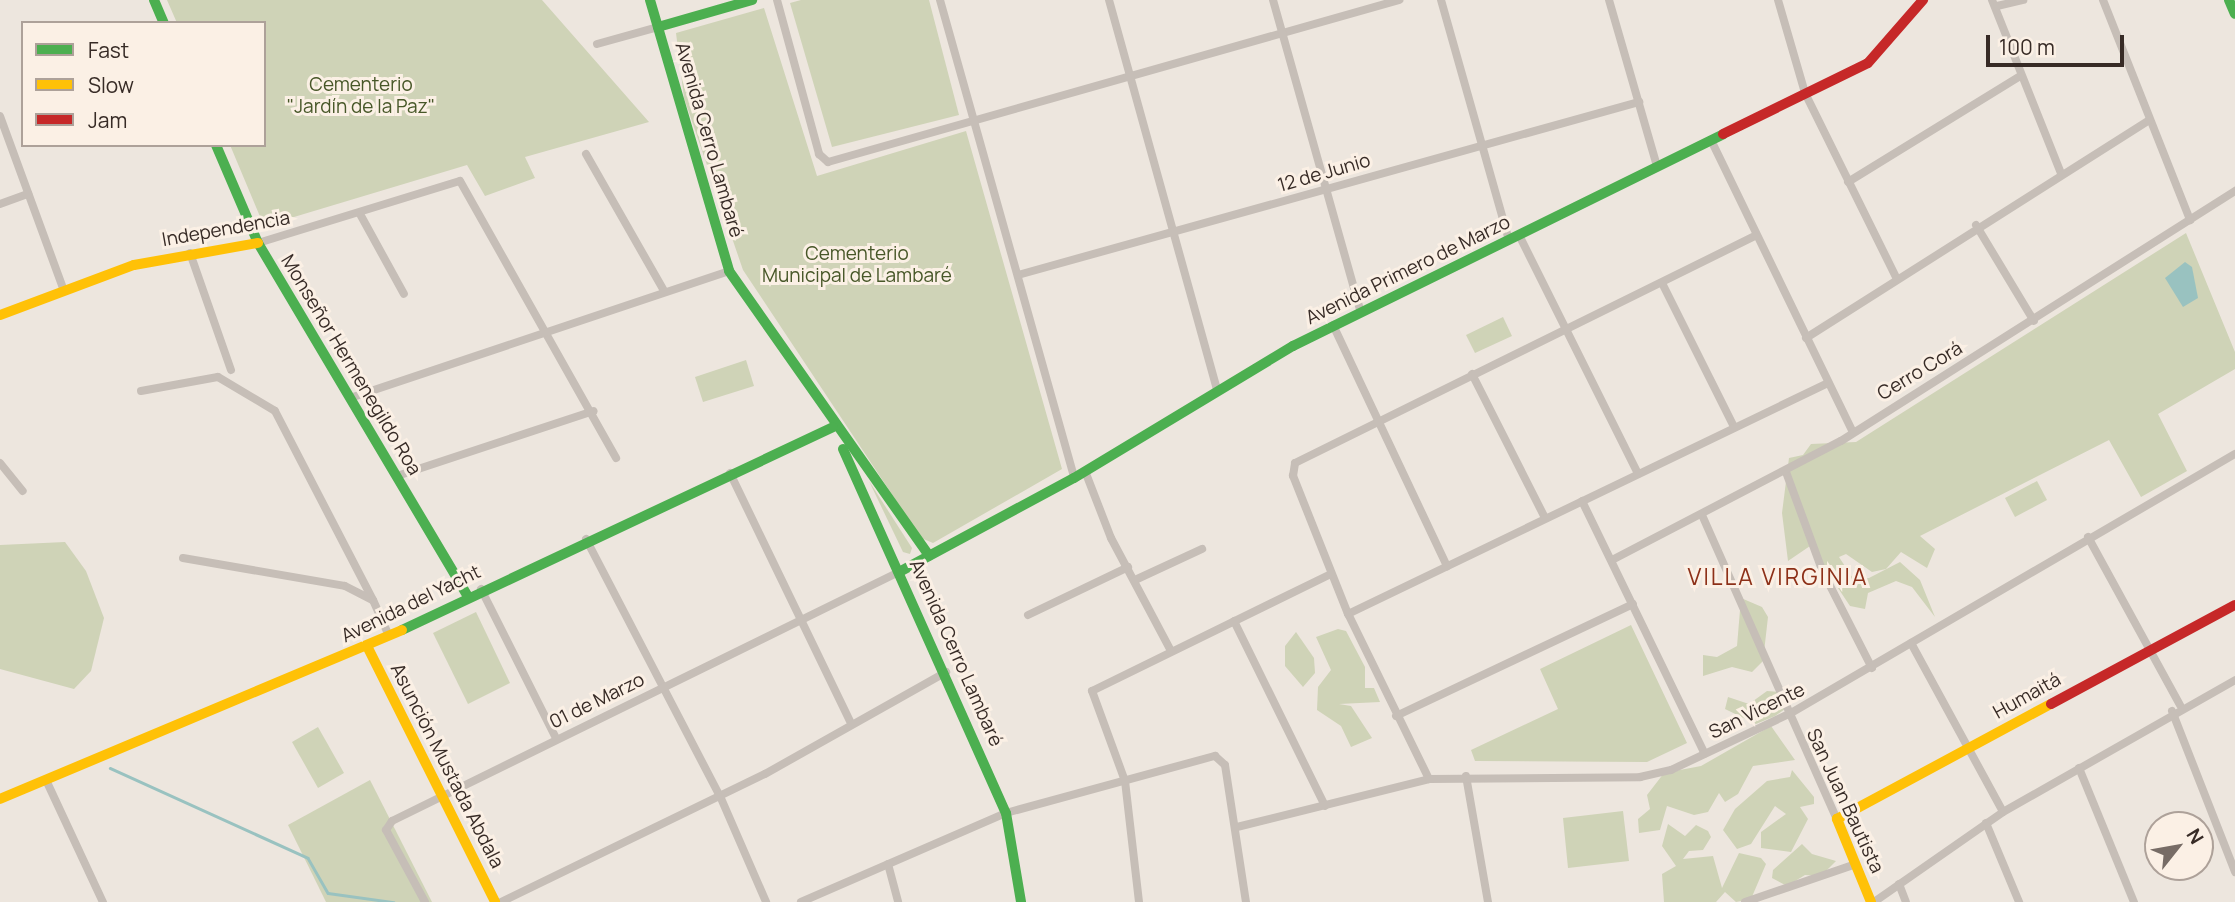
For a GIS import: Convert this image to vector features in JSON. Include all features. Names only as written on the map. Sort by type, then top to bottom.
[{"type":"street","points":[[154,0],[163,21]]},
{"type":"street","name":"Avenida Cerro Lambaré","points":[[650,0],[729,271],[833,427],[929,556]]},
{"type":"street","points":[[597,44],[752,0]]},
{"type":"street","points":[[777,0],[819,154],[828,162],[1399,0]]},
{"type":"street","points":[[940,0],[1074,478]]},
{"type":"street","points":[[1109,0],[1176,231],[1217,390]]},
{"type":"street","points":[[1273,0],[1361,313]]},
{"type":"street","points":[[1441,0],[1483,145],[1514,237],[1567,328],[1638,474]]},
{"type":"street","points":[[1609,0],[1657,166]]},
{"type":"street","points":[[1778,0],[1805,93],[1897,279]]},
{"type":"street","name":"Avenida Primero de Marzo","points":[[901,571],[1074,478],[1217,390],[1333,325],[1868,63],[1923,0]]},
{"type":"street","points":[[2024,0],[1994,3],[2020,76],[2061,173]]},
{"type":"street","points":[[2103,0],[2190,220]]},
{"type":"street","points":[[2230,0],[2235,14]]},
{"type":"street","points":[[1849,182],[2020,76]]},
{"type":"street","name":"12 de Junio","points":[[1018,275],[1639,102]]},
{"type":"street","points":[[0,116],[64,291]]},
{"type":"street","points":[[1806,338],[1976,225],[2150,120]]},
{"type":"street","points":[[1711,140],[1755,236],[1852,430]]},
{"type":"street","name":"Monseñor Hermenegildo Roa","points":[[217,147],[258,243],[468,596]]},
{"type":"street","points":[[586,154],[664,291]]},
{"type":"street","name":"Independencia","points":[[0,315],[64,291],[190,253],[258,243],[360,214],[460,181],[547,330]]},
{"type":"street","name":"Cerro Corá","points":[[1612,559],[1786,472],[2034,320],[2235,191]]},
{"type":"street","points":[[0,204],[28,194]]},
{"type":"street","points":[[360,214],[404,294]]},
{"type":"street","points":[[1976,225],[2034,320]]},
{"type":"street","points":[[1429,779],[1396,716],[1331,574],[1293,476],[1295,463],[1472,373],[1755,236]]},
{"type":"street","points":[[190,253],[231,370]]},
{"type":"street","points":[[350,398],[729,271]]},
{"type":"street","points":[[1662,283],[1734,427]]},
{"type":"street","points":[[1333,325],[1447,566]]},
{"type":"street","points":[[547,330],[594,411],[616,458]]},
{"type":"street","points":[[1472,373],[1545,518]]},
{"type":"street","points":[[141,391],[218,377],[275,411],[388,633]]},
{"type":"street","points":[[1348,614],[1828,383]]},
{"type":"street","points":[[397,476],[594,411]]},
{"type":"street","name":"Avenida Cerro Lambaré","points":[[833,427],[901,571],[1006,813],[1021,902]]},
{"type":"street","name":"Avenida del Yacht","points":[[0,799],[367,646],[388,633],[586,539],[833,427]]},
{"type":"street","name":"San Vicente","points":[[1237,827],[1429,779],[1466,776],[1640,777],[1705,754],[1791,713],[1872,668],[2088,537],[2235,454]]},
{"type":"street","points":[[0,463],[23,491]]},
{"type":"street","points":[[1085,471],[1128,567],[1171,650]]},
{"type":"street","points":[[1786,472],[1822,570],[1872,668]]},
{"type":"street","points":[[730,473],[851,723]]},
{"type":"street","points":[[1582,501],[1705,754]]},
{"type":"street","name":"San Juan Bautista","points":[[1702,515],[1872,902]]},
{"type":"street","points":[[2088,537],[2152,646],[2180,705]]},
{"type":"street","points":[[586,539],[720,796],[766,902]]},
{"type":"street","points":[[1135,580],[1202,549]]},
{"type":"street","points":[[183,558],[345,586],[373,600]]},
{"type":"street","points":[[1028,615],[1128,567]]},
{"type":"street","name":"01 de Marzo","points":[[425,902],[386,830],[391,821],[444,798],[556,738],[901,571]]},
{"type":"street","points":[[1139,902],[1125,781],[1093,691],[1171,650],[1331,574]]},
{"type":"street","points":[[481,589],[556,738]]},
{"type":"street","points":[[1396,716],[1633,604]]},
{"type":"street","name":"Humaitá","points":[[1837,819],[1969,749],[2152,646],[2235,605]]},
{"type":"street","points":[[1234,621],[1325,806]]},
{"type":"street","points":[[1911,643],[2003,812]]},
{"type":"street","name":"Asunción Mustada Abdala","points":[[367,646],[495,902]]},
{"type":"street","points":[[501,902],[720,796],[946,672]]},
{"type":"street","points":[[1872,902],[2003,812],[2180,705],[2235,680]]},
{"type":"street","points":[[2172,710],[2235,872]]},
{"type":"street","points":[[801,902],[1006,813],[1215,756],[1225,765],[1237,827],[1246,902]]},
{"type":"street","points":[[2079,768],[2134,902]]},
{"type":"street","points":[[1466,776],[1488,902]]},
{"type":"street","points":[[46,780],[103,902]]},
{"type":"street","points":[[1986,823],[2019,902]]},
{"type":"street","points":[[888,864],[898,902]]},
{"type":"street","points":[[1745,902],[1856,864]]},
{"type":"street","name":"San Juan Bautista","points":[[1899,884],[1906,902]]},
{"type":"green space","name":"Cementerio \"Jardín de la Paz\"","points":[[167,0],[542,0],[649,122],[525,157],[535,178],[485,196],[467,165],[264,226],[231,147],[266,147],[266,21],[176,21]]},
{"type":"green space","points":[[801,0],[929,0],[959,115],[832,147],[790,3]]},
{"type":"green space","name":"Cementerio Municipal de Lambaré","points":[[764,8],[817,176],[966,131],[1062,469],[933,543],[921,538],[743,270],[684,98],[676,33]]},
{"type":"green space","points":[[2186,233],[2235,352],[2235,369],[2158,414],[2187,471],[2141,497],[2109,440],[1920,536],[1935,549],[1927,568],[1901,552],[1886,569],[1872,572],[1846,554],[1839,557],[1854,580],[1869,578],[1900,562],[1920,580],[1935,617],[1912,587],[1896,581],[1868,593],[1865,609],[1850,606],[1810,546],[1788,561],[1782,513],[1789,458],[1803,455],[1811,444],[1856,442]]},
{"type":"green space","points":[[1503,317],[1512,336],[1475,353],[1466,335]]},
{"type":"green space","points":[[746,360],[754,386],[703,402],[695,377]]},
{"type":"green space","points":[[869,481],[912,548],[910,554],[903,552]]},
{"type":"green space","points":[[2037,481],[2047,500],[2015,517],[2005,498]]},
{"type":"green space","points":[[65,542],[86,571],[104,618],[91,671],[74,689],[0,669],[0,545]]},
{"type":"green space","points":[[1741,598],[1762,607],[1768,617],[1763,661],[1752,672],[1732,667],[1703,676],[1703,655],[1717,657],[1737,646]]},
{"type":"green space","points":[[476,612],[510,683],[468,704],[433,633]]},
{"type":"green space","points":[[1631,625],[1687,743],[1647,762],[1475,761],[1471,750],[1558,709],[1540,669]]},
{"type":"green space","points":[[1338,629],[1346,631],[1365,667],[1365,688],[1374,688],[1380,702],[1339,704],[1351,706],[1372,738],[1351,747],[1341,726],[1317,710],[1318,687],[1331,670],[1316,637]]},
{"type":"green space","points":[[1296,632],[1314,658],[1315,673],[1303,687],[1285,666],[1285,646]]},
{"type":"green space","points":[[1767,691],[1781,692],[1785,709],[1775,716],[1756,724],[1725,709],[1728,697],[1749,704]]},
{"type":"green space","points":[[1771,726],[1795,760],[1753,766],[1738,794],[1725,802],[1719,793],[1708,812],[1694,815],[1667,806],[1660,830],[1639,833],[1638,819],[1650,809],[1647,795],[1664,773],[1701,766]]},
{"type":"green space","points":[[318,727],[344,773],[318,788],[292,742]]},
{"type":"green space","points":[[1792,770],[1814,797],[1814,804],[1800,807],[1808,819],[1791,852],[1761,848],[1761,832],[1786,814],[1775,806],[1751,844],[1737,849],[1723,830],[1735,809],[1767,781],[1790,777]]},
{"type":"green space","points":[[370,780],[432,902],[326,902],[288,825]]},
{"type":"green space","points":[[1623,811],[1629,861],[1568,868],[1563,818]]},
{"type":"green space","points":[[1668,824],[1685,836],[1696,825],[1708,831],[1711,837],[1703,850],[1689,851],[1683,859],[1713,856],[1722,888],[1739,853],[1761,858],[1766,864],[1751,899],[1736,902],[1725,892],[1716,902],[1664,902],[1662,874],[1676,866],[1662,846]]},
{"type":"green space","points":[[1802,844],[1812,854],[1836,861],[1821,876],[1805,875],[1787,886],[1772,878],[1773,870]]},
{"type":"water","points":[[2185,262],[2192,267],[2198,298],[2183,307],[2165,278]]},
{"type":"waterway","points":[[110,768],[308,858],[328,893],[393,902]]},
{"type":"traffic: fast","points":[[154,0],[163,21]]},
{"type":"traffic: fast","points":[[650,0],[729,271],[929,556]]},
{"type":"traffic: fast","points":[[658,27],[752,0]]},
{"type":"traffic: fast","points":[[2229,0],[2235,14]]},
{"type":"traffic: fast","points":[[901,571],[1074,478],[1293,346],[1723,134]]},
{"type":"traffic: fast","points":[[217,147],[258,243],[468,596]]},
{"type":"traffic: fast","points":[[402,630],[833,427]]},
{"type":"traffic: fast","points":[[843,449],[1006,813],[1021,902]]},
{"type":"traffic: slow","points":[[0,315],[134,265],[258,243]]},
{"type":"traffic: slow","points":[[0,799],[402,630]]},
{"type":"traffic: slow","points":[[367,646],[495,902]]},
{"type":"traffic: slow","points":[[1871,902],[1837,819],[2051,704]]},
{"type":"traffic: jam","points":[[1723,134],[1868,63],[1923,0]]},
{"type":"traffic: jam","points":[[2051,704],[2235,605]]},
{"type":"district","name":"VILLA VIRGINIA","points":[[1778,576]]}]
